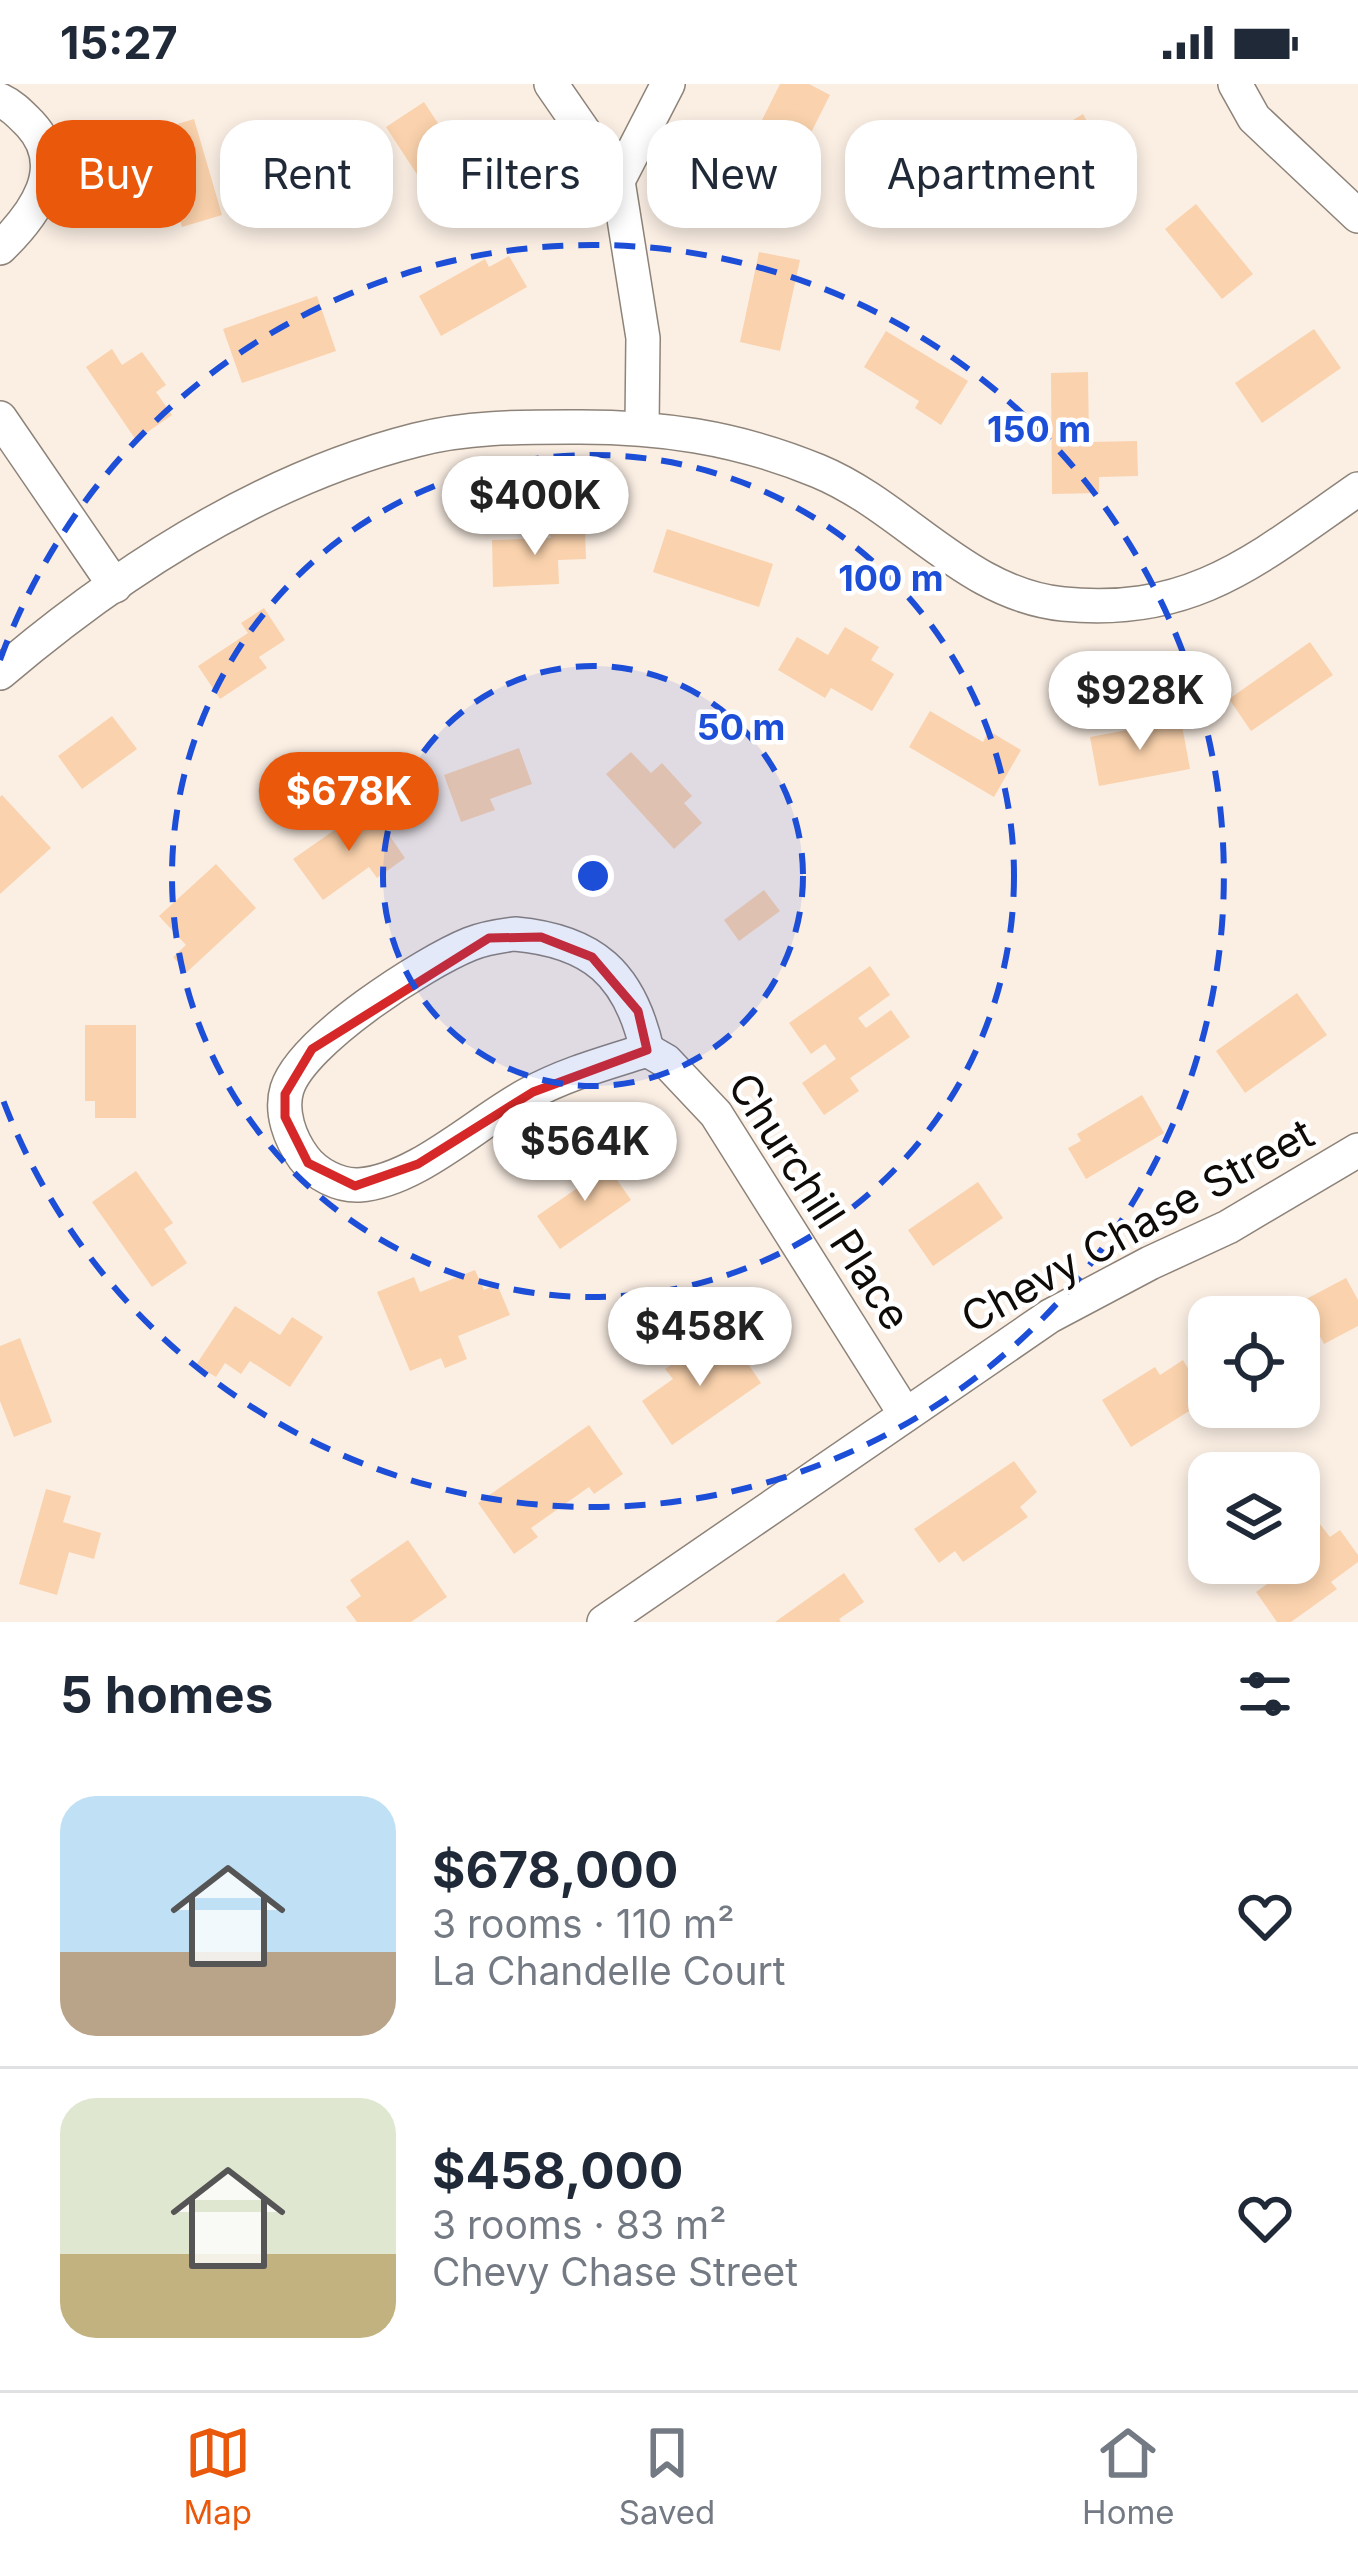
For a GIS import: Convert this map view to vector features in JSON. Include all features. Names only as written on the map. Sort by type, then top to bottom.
[{"type":"street","points":[[551,84],[576,120]]},
{"type":"street","points":[[623,171],[668,84]]},
{"type":"street","points":[[1234,84],[1254,118],[1358,216]]},
{"type":"street","points":[[0,100],[12,105],[40,135],[49,158],[48,178],[30,219],[0,248]]},
{"type":"street","points":[[623,212],[643,338],[642,426]]},
{"type":"street","points":[[0,418],[115,586]]},
{"type":"street","points":[[0,673],[115,586],[248,503],[383,450],[473,430],[642,426],[746,446],[822,472],[887,509],[970,572],[1029,597],[1058,603],[1126,605],[1185,595],[1260,556],[1358,489]]},
{"type":"street","points":[[541,937],[592,957],[617,979],[638,1010],[646,1050],[532,1092],[418,1164],[355,1186],[330,1180],[308,1163],[285,1117],[285,1094],[295,1070],[312,1049],[395,988],[466,946],[489,938],[541,937]]},
{"type":"street","name":"Churchill Place","points":[[646,1050],[666,1061],[716,1114],[905,1414]]},
{"type":"street","name":"Chevy Chase Street","points":[[604,1622],[1050,1316],[1228,1227],[1358,1150]]},
{"type":"highlighted area","points":[[541,937],[592,957],[638,1011],[647,1050],[533,1092],[418,1164],[355,1186],[308,1163],[285,1117],[285,1094],[312,1049],[489,938]]},
{"type":"building","points":[[780,84],[809,84],[830,95],[817,120],[762,120]]},
{"type":"building","points":[[424,102],[436,120],[417,120],[417,174],[393,138],[393,122]]},
{"type":"building","points":[[196,126],[220,208],[220,216],[196,223]]},
{"type":"building","points":[[1196,204],[1253,274],[1222,299],[1165,229]]},
{"type":"building","points":[[759,252],[800,260],[780,351],[740,342]]},
{"type":"building","points":[[509,256],[527,287],[441,336],[419,296],[485,259],[489,267]]},
{"type":"building","points":[[317,296],[336,351],[242,383],[223,329]]},
{"type":"building","points":[[1314,329],[1341,368],[1262,423],[1235,383]]},
{"type":"building","points":[[886,331],[968,381],[941,425],[915,408],[919,401],[864,367]]},
{"type":"building","points":[[112,349],[122,365],[142,352],[166,385],[156,392],[172,415],[136,440],[86,367]]},
{"type":"building","points":[[1088,372],[1089,442],[1137,441],[1138,476],[1099,477],[1099,493],[1052,494],[1051,373]]},
{"type":"building","points":[[585,529],[586,559],[558,560],[559,584],[493,587],[492,540],[551,538],[550,530]]},
{"type":"building","points":[[667,529],[773,564],[759,607],[653,572]]},
{"type":"building","points":[[264,608],[285,640],[259,657],[267,668],[220,699],[198,666],[248,633],[241,623]]},
{"type":"building","points":[[845,627],[879,647],[871,660],[894,674],[872,711],[831,688],[825,698],[778,670],[797,637],[828,655]]},
{"type":"building","points":[[1310,642],[1333,675],[1251,731],[1229,699]]},
{"type":"building","points":[[930,711],[983,742],[989,731],[1021,750],[994,797],[909,747]]},
{"type":"building","points":[[112,716],[137,749],[82,789],[58,756]]},
{"type":"building","points":[[1181,720],[1190,769],[1099,786],[1090,737]]},
{"type":"building","points":[[519,748],[532,784],[490,799],[495,810],[461,822],[444,775]]},
{"type":"building","points":[[631,752],[651,773],[662,763],[692,796],[684,803],[702,823],[674,849],[606,774]]},
{"type":"building","points":[[0,797],[51,848],[0,894]]},
{"type":"building","points":[[369,806],[405,858],[377,878],[369,867],[323,900],[293,859]]},
{"type":"building","points":[[216,864],[256,908],[187,972],[173,957],[186,945],[159,916]]},
{"type":"building","points":[[764,890],[780,911],[739,941],[724,920]]},
{"type":"building","points":[[870,966],[890,995],[858,1018],[866,1028],[891,1010],[910,1037],[850,1078],[859,1091],[824,1115],[802,1083],[836,1059],[825,1044],[811,1054],[789,1023]]},
{"type":"building","points":[[1297,993],[1327,1035],[1245,1093],[1216,1051]]},
{"type":"building","points":[[85,1025],[136,1025],[136,1118],[95,1118],[95,1101],[85,1101]]},
{"type":"building","points":[[1142,1095],[1164,1133],[1086,1179],[1068,1148],[1081,1141],[1077,1134]]},
{"type":"building","points":[[601,1157],[631,1200],[560,1249],[537,1216],[579,1187],[573,1177]]},
{"type":"building","points":[[136,1171],[173,1223],[164,1229],[187,1263],[152,1287],[92,1202]]},
{"type":"building","points":[[978,1182],[1003,1218],[933,1266],[908,1230]]},
{"type":"building","points":[[475,1270],[484,1290],[497,1284],[510,1315],[458,1336],[467,1359],[445,1368],[441,1358],[410,1371],[377,1292],[414,1277],[420,1292]]},
{"type":"building","points":[[1346,1278],[1358,1300],[1358,1326],[1324,1344],[1320,1296],[1312,1296]]},
{"type":"building","points":[[235,1306],[280,1335],[292,1317],[323,1337],[290,1387],[250,1361],[241,1374],[225,1363],[216,1377],[196,1365]]},
{"type":"building","points":[[20,1338],[52,1422],[14,1437],[0,1401],[0,1346]]},
{"type":"building","points":[[731,1339],[761,1383],[672,1445],[642,1401],[673,1379],[665,1369],[704,1343],[711,1353]]},
{"type":"building","points":[[1183,1360],[1188,1368],[1188,1412],[1131,1447],[1102,1400],[1155,1367],[1160,1375]]},
{"type":"building","points":[[589,1425],[623,1474],[594,1494],[589,1487],[531,1528],[538,1537],[514,1554],[478,1503]]},
{"type":"building","points":[[1014,1461],[1037,1492],[1020,1507],[1028,1517],[963,1562],[955,1551],[939,1563],[914,1529]]},
{"type":"building","points":[[46,1489],[71,1496],[63,1522],[101,1533],[94,1559],[69,1552],[57,1595],[19,1584]]},
{"type":"building","points":[[1320,1524],[1330,1537],[1340,1530],[1358,1555],[1358,1562],[1331,1582],[1337,1589],[1291,1622],[1277,1622],[1256,1592],[1267,1584],[1320,1584]]},
{"type":"building","points":[[408,1540],[447,1597],[411,1622],[357,1622],[346,1607],[361,1596],[350,1580]]},
{"type":"building","points":[[844,1573],[864,1602],[841,1622],[775,1622]]}]
